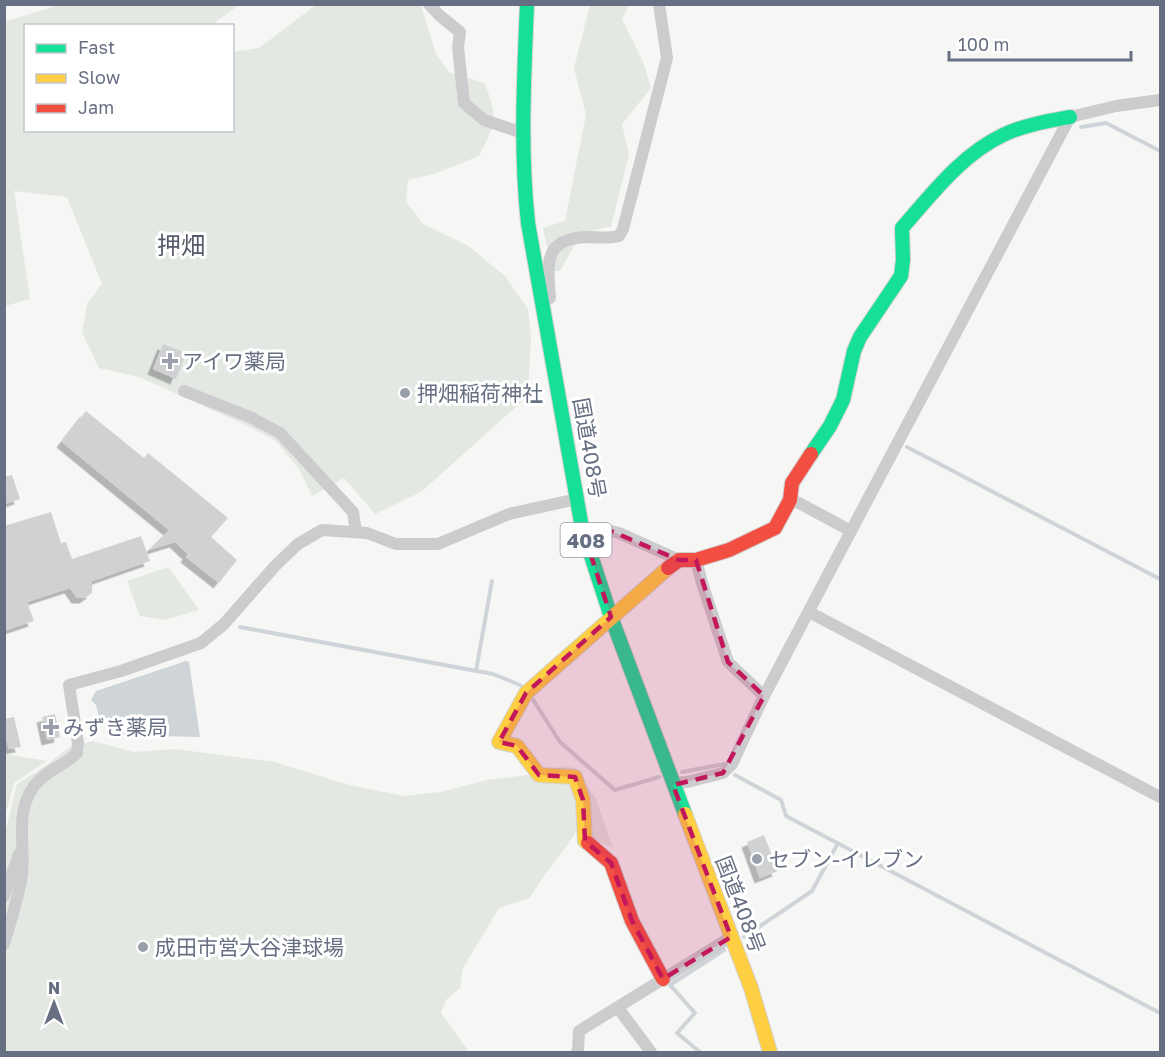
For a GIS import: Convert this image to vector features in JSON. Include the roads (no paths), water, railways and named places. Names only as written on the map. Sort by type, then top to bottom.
[{"type":"main road","name":"国道408号","points":[[527,4],[521,134],[523,188],[582,528],[610,617],[751,988],[766,1052]]},
{"type":"main road","points":[[663,979],[632,921],[612,863],[585,841],[583,801],[574,777],[539,775],[516,746],[499,742],[526,693],[660,573],[679,560],[696,560],[729,550],[775,528],[790,500],[792,483],[830,426],[843,400],[854,351],[860,337],[901,276],[902,228],[957,167],[994,139],[1016,130],[1070,117]]},
{"type":"street","points":[[429,4],[460,32],[458,47],[464,103],[484,120],[521,134]]},
{"type":"street","points":[[555,371],[548,262],[550,253],[561,242],[583,237],[619,236],[623,229],[667,58],[659,4]]},
{"type":"street","points":[[672,783],[687,782],[723,773],[732,764],[851,531],[1070,117],[1116,106],[1161,100]]},
{"type":"street","points":[[184,391],[250,417],[280,433],[353,512],[356,532]]},
{"type":"street","points":[[4,944],[21,880],[23,845],[21,821],[26,801],[34,786],[43,776],[56,766],[71,760],[77,753],[78,743],[69,685],[121,671],[201,643],[224,624],[275,566],[311,534],[322,530],[356,532],[367,533],[396,544],[438,544],[510,514],[577,499]]},
{"type":"street","points":[[790,500],[851,531]]},
{"type":"street","points":[[582,528],[619,533],[679,560]]},
{"type":"street","points":[[696,560],[728,662],[765,696]]},
{"type":"street","points":[[809,612],[1161,797]]},
{"type":"street","points":[[4,896],[23,845]]},
{"type":"street","points":[[576,1053],[579,1031],[731,937]]},
{"type":"street","points":[[618,1008],[651,1053]]},
{"type":"waterway","points":[[1081,127],[1106,123],[1160,151]]},
{"type":"waterway","points":[[907,447],[1160,579]]},
{"type":"waterway","points":[[476,671],[492,581]]},
{"type":"waterway","points":[[240,627],[493,674],[520,685]]},
{"type":"waterway","points":[[532,698],[560,742],[615,790],[659,777]]},
{"type":"waterway","points":[[682,772],[724,764]]},
{"type":"waterway","points":[[735,775],[781,800],[786,816],[1160,1013]]},
{"type":"waterway","points":[[744,937],[812,891],[838,843]]},
{"type":"waterway","points":[[700,1052],[677,1033],[695,1013],[670,985],[724,950]]},
{"type":"place","name":"アイワ薬局","points":[[170,361]]},
{"type":"place","name":"押畑稲荷神社","points":[[405,393]]},
{"type":"place","name":"みずき薬局","points":[[51,727]]},
{"type":"place","name":"セブン-イレブン","points":[[757,859]]},
{"type":"place","name":"成田市営大谷津球場","points":[[143,947]]},
{"type":"district","name":"押畑","points":[[181,244]]}]
